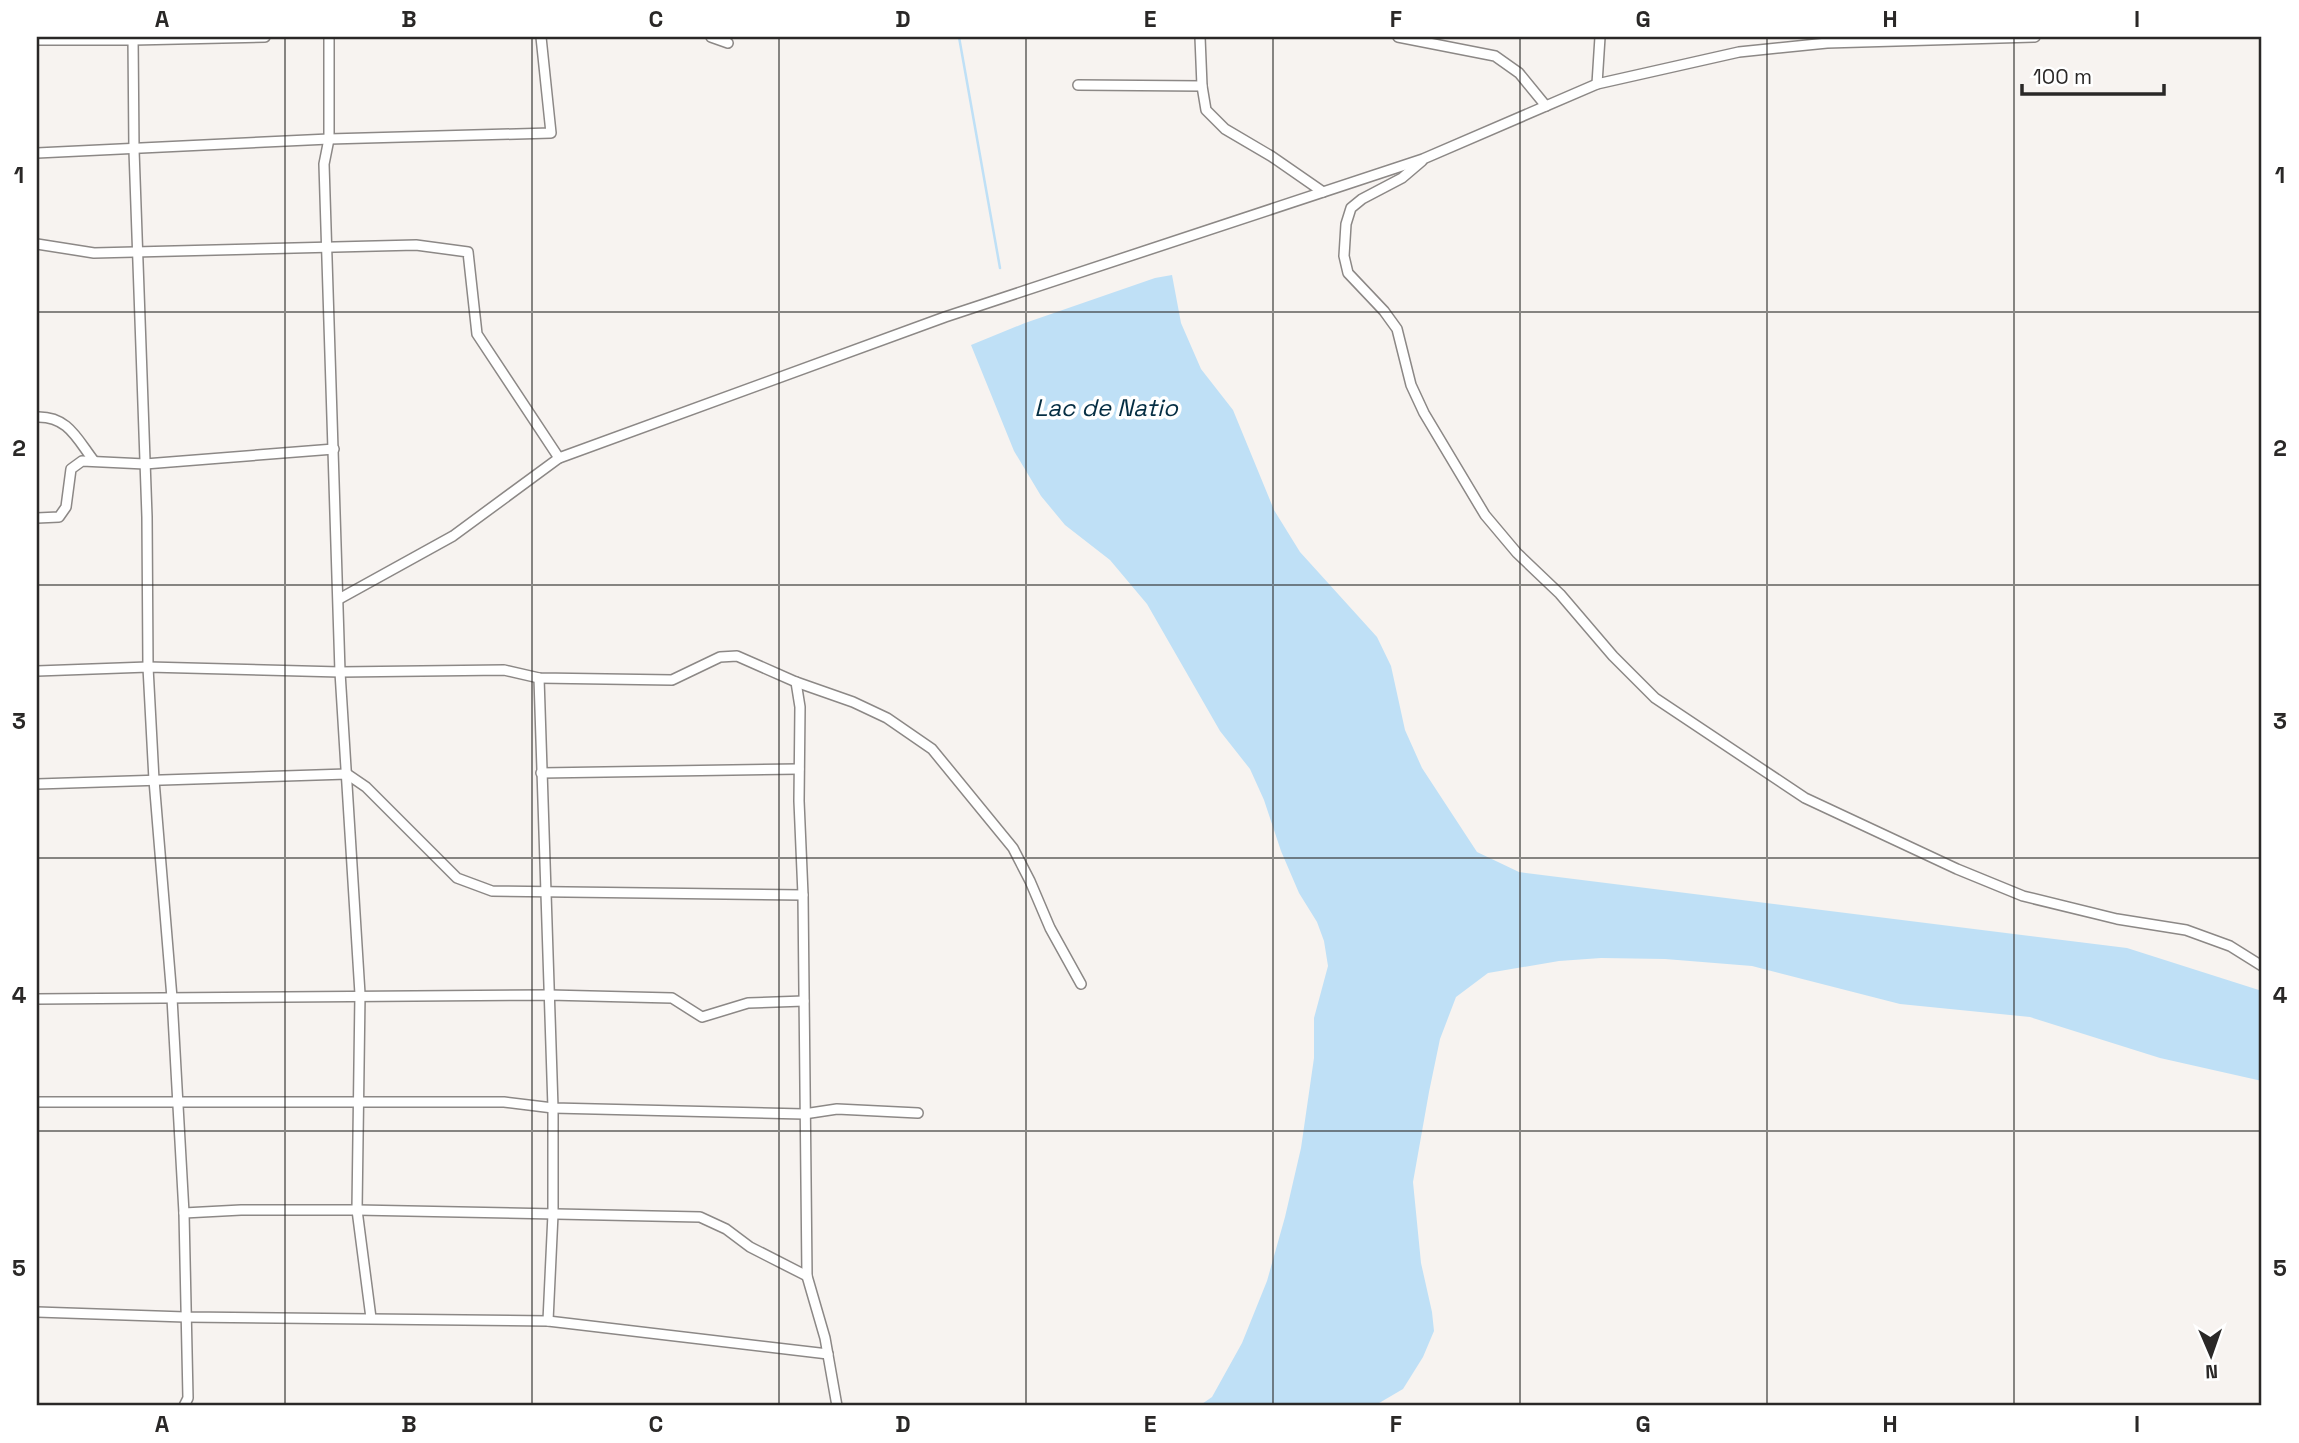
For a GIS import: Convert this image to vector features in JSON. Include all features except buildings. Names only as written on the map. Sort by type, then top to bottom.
[{"type":"street","points":[[37,40],[265,37]]},
{"type":"street","points":[[329,37],[329,139],[324,164],[341,672],[360,995],[357,1210],[370,1318]]},
{"type":"street","points":[[37,153],[329,139],[551,133],[541,37]]},
{"type":"street","points":[[711,37],[727,43]]},
{"type":"street","points":[[1200,37],[1206,110],[1225,129],[1271,156],[1323,192]]},
{"type":"street","points":[[1398,37],[1494,56],[1519,73],[1546,106]]},
{"type":"street","points":[[1597,84],[1600,37]]},
{"type":"street","points":[[339,599],[453,536],[559,458],[945,317],[1423,159],[1597,84],[1739,52],[1827,40],[2035,37]]},
{"type":"street","points":[[133,39],[148,667],[154,780],[172,998],[184,1213],[188,1398],[184,1406]]},
{"type":"street","points":[[1078,85],[1202,86]]},
{"type":"street","points":[[1423,159],[1402,178],[1362,199],[1351,208],[1346,224],[1344,256],[1349,273],[1397,329],[1411,385],[1424,414],[1485,515],[1517,553],[1560,594],[1613,656],[1655,698],[1805,798],[1957,869],[2023,896],[2117,919],[2186,930],[2231,946],[2262,966]]},
{"type":"street","points":[[37,244],[94,253],[416,245],[468,252],[477,334],[559,458]]},
{"type":"street","points":[[37,417],[64,422],[94,461]]},
{"type":"street","points":[[37,518],[59,517],[66,507],[71,469],[82,461],[145,464],[334,449]]},
{"type":"street","points":[[37,671],[148,667],[341,672],[504,670],[539,678],[672,680],[720,657],[737,656],[887,718],[932,749],[1013,848],[1049,928],[1081,984]]},
{"type":"street","points":[[539,678],[553,1108],[553,1214],[548,1321]]},
{"type":"street","points":[[796,682],[800,707],[807,1276],[828,1354],[837,1406]]},
{"type":"street","points":[[541,773],[799,769]]},
{"type":"street","points":[[37,784],[347,775],[366,787],[457,878],[492,891],[803,895]]},
{"type":"street","points":[[37,999],[360,995],[673,998],[702,1017],[748,1003],[804,1000]]},
{"type":"street","points":[[37,1102],[505,1102],[553,1108],[804,1114],[837,1109],[918,1113]]},
{"type":"street","points":[[184,1213],[241,1209],[700,1217],[726,1229],[750,1247],[807,1276]]},
{"type":"street","points":[[37,1312],[185,1317],[548,1321],[828,1354]]},
{"type":"water","name":"Lac de Natio","points":[[1172,275],[1181,323],[1201,369],[1233,410],[1274,510],[1300,552],[1377,637],[1391,666],[1405,730],[1422,768],[1477,852],[1519,872],[2127,948],[2262,991],[2262,1081],[2160,1058],[2030,1017],[1900,1004],[1752,966],[1665,959],[1601,958],[1559,961],[1488,973],[1456,997],[1440,1039],[1429,1092],[1413,1182],[1421,1263],[1434,1331],[1423,1357],[1403,1389],[1374,1406],[1199,1406],[1212,1397],[1242,1343],[1267,1281],[1285,1217],[1301,1148],[1314,1058],[1314,1018],[1328,966],[1324,941],[1317,922],[1299,893],[1250,769],[1220,731],[1147,604],[1110,560],[1065,525],[1041,496],[1014,451],[971,345],[1025,323],[1155,278]]},
{"type":"waterway","points":[[959,37],[1000,268]]}]
